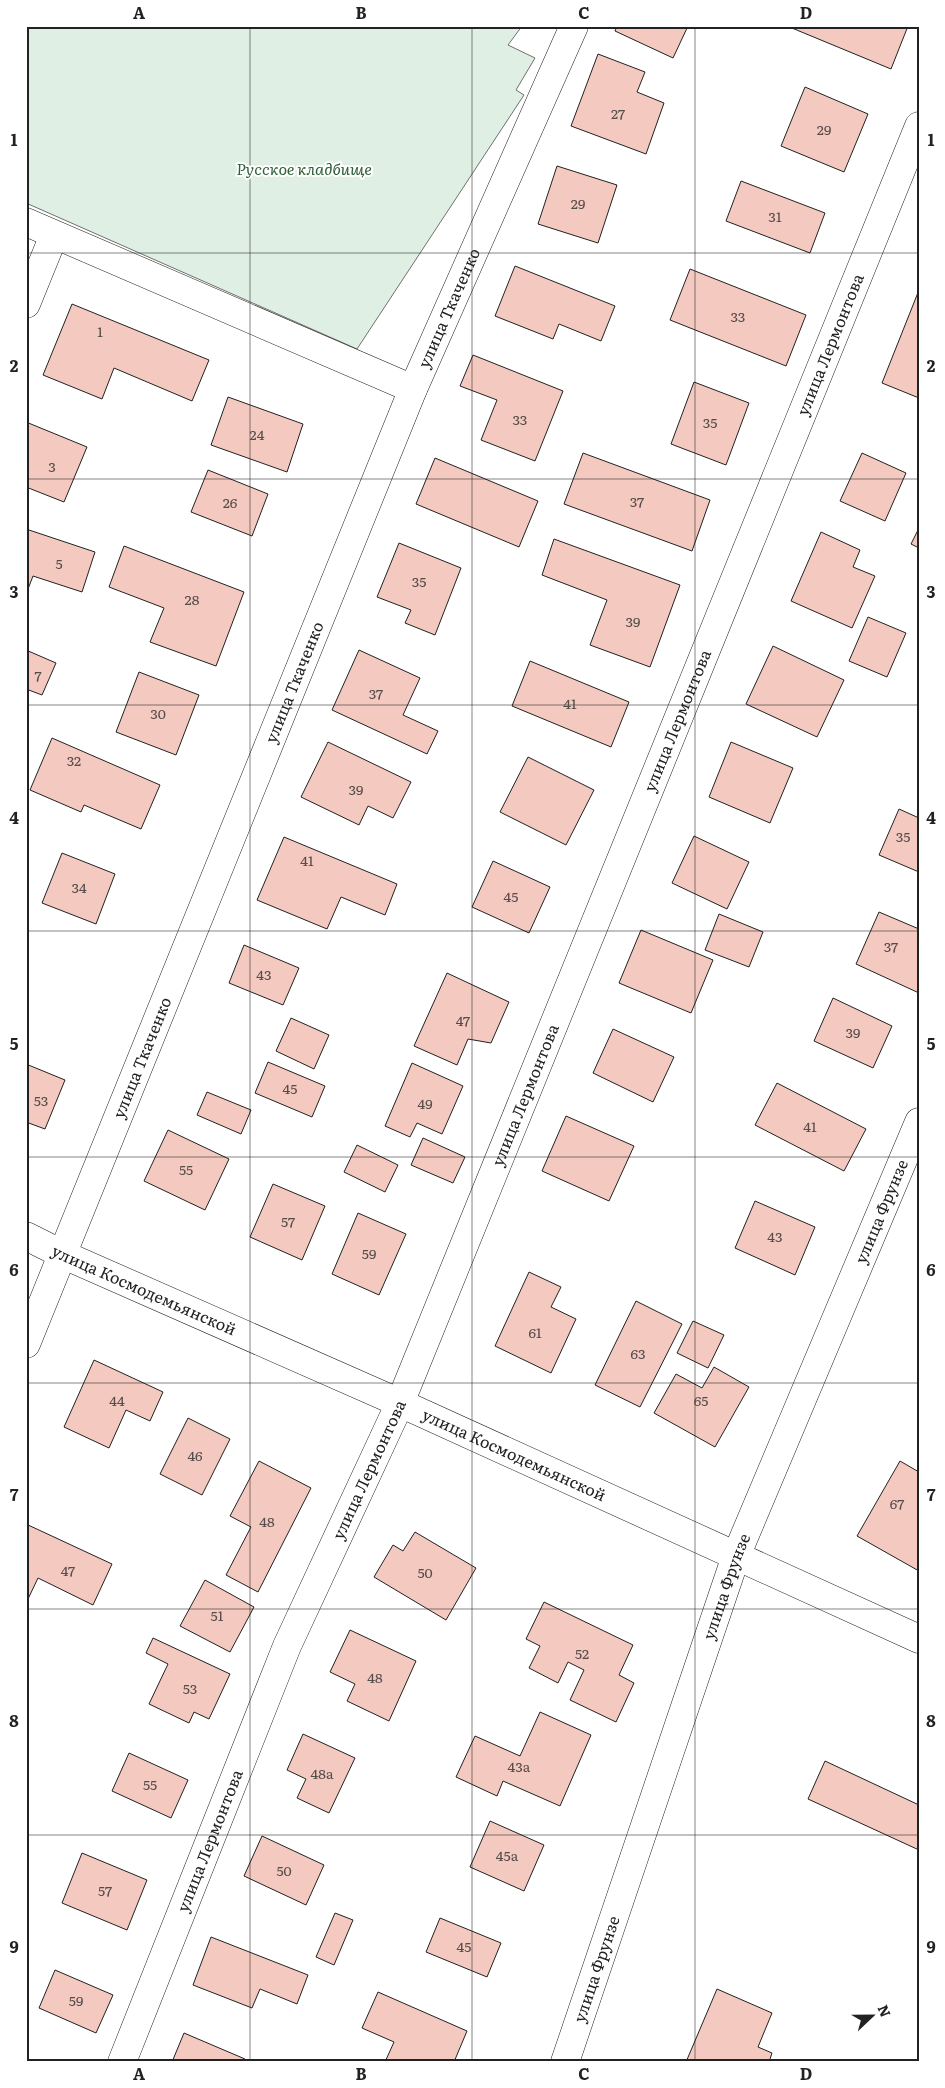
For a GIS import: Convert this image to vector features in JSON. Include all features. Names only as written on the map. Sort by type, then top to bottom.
[{"type":"street","name":"улица Ткаченко","points":[[26,1344],[64,1255],[413,389],[574,26]]},
{"type":"street","name":"улица Лермонтова","points":[[122,2062],[287,1646],[400,1403],[919,126]]},
{"type":"street","points":[[26,222],[413,389]]},
{"type":"street","points":[[26,304],[54,235]]},
{"type":"street","name":"улица Фрунзе","points":[[565,2062],[736,1556],[919,1122]]},
{"type":"street","name":"улица Космодемьянской","points":[[26,1236],[64,1255],[400,1403],[919,1639]]},
{"type":"green space","name":"Русское кладбище","points":[[26,26],[522,26],[508,45],[535,58],[516,90],[524,95],[357,349],[26,203]]},
{"type":"building","points":[[617,26],[688,26],[673,58],[615,31]]},
{"type":"building","points":[[787,26],[908,26],[891,69]]},
{"type":"building","points":[[598,54],[645,72],[637,92],[664,103],[646,154],[571,126]]},
{"type":"building","points":[[805,87],[868,114],[844,172],[781,146]]},
{"type":"building","points":[[557,166],[617,185],[598,243],[538,224]]},
{"type":"building","points":[[741,181],[825,213],[810,253],[726,221]]},
{"type":"building","points":[[515,266],[615,306],[601,341],[559,324],[553,339],[495,316]]},
{"type":"building","points":[[690,269],[806,315],[786,366],[670,320]]},
{"type":"building","points":[[919,290],[919,398],[882,383]]},
{"type":"building","points":[[72,304],[209,360],[192,401],[114,368],[102,399],[43,375]]},
{"type":"building","points":[[473,355],[563,391],[535,461],[481,440],[497,400],[460,386]]},
{"type":"building","points":[[694,382],[749,403],[726,465],[671,444]]},
{"type":"building","points":[[228,397],[303,424],[287,472],[211,445]]},
{"type":"building","points":[[26,422],[87,447],[64,502],[26,487]]},
{"type":"building","points":[[583,453],[710,500],[692,551],[564,504]]},
{"type":"building","points":[[862,453],[906,473],[885,521],[840,501]]},
{"type":"building","points":[[435,458],[538,501],[519,547],[416,504]]},
{"type":"building","points":[[208,470],[268,494],[252,536],[191,512]]},
{"type":"building","points":[[919,528],[919,548],[911,544]]},
{"type":"building","points":[[26,529],[95,552],[82,592],[33,576],[28,589],[26,589]]},
{"type":"building","points":[[821,532],[860,550],[853,567],[875,576],[852,628],[791,601]]},
{"type":"building","points":[[554,539],[680,585],[650,667],[590,645],[607,600],[542,575]]},
{"type":"building","points":[[399,543],[461,568],[435,635],[405,623],[411,610],[377,597]]},
{"type":"building","points":[[124,546],[244,592],[216,666],[150,642],[164,608],[109,587]]},
{"type":"building","points":[[868,617],[906,633],[887,677],[849,661]]},
{"type":"building","points":[[773,646],[844,680],[817,737],[746,704]]},
{"type":"building","points":[[26,650],[56,663],[42,695],[26,689]]},
{"type":"building","points":[[359,650],[420,678],[403,715],[438,731],[427,754],[332,710]]},
{"type":"building","points":[[530,661],[629,702],[611,747],[512,706]]},
{"type":"building","points":[[139,672],[199,695],[176,755],[116,732]]},
{"type":"building","points":[[52,738],[160,785],[141,829],[84,805],[81,812],[30,790]]},
{"type":"building","points":[[328,742],[411,782],[393,818],[368,806],[359,825],[301,797]]},
{"type":"building","points":[[731,742],[793,768],[770,823],[709,797]]},
{"type":"building","points":[[528,757],[594,790],[566,845],[500,812]]},
{"type":"building","points":[[899,809],[919,818],[919,872],[879,855]]},
{"type":"building","points":[[694,836],[749,862],[727,909],[672,883]]},
{"type":"building","points":[[284,837],[397,884],[385,915],[341,897],[327,929],[257,900]]},
{"type":"building","points":[[62,853],[115,874],[96,924],[42,903]]},
{"type":"building","points":[[493,861],[550,887],[529,933],[472,907]]},
{"type":"building","points":[[879,912],[919,929],[919,993],[856,964]]},
{"type":"building","points":[[719,914],[763,932],[749,967],[705,950]]},
{"type":"building","points":[[641,930],[713,960],[691,1013],[619,983]]},
{"type":"building","points":[[244,945],[299,968],[283,1005],[229,983]]},
{"type":"building","points":[[447,973],[509,1002],[491,1043],[468,1039],[457,1065],[414,1046]]},
{"type":"building","points":[[833,998],[892,1026],[873,1068],[814,1041]]},
{"type":"building","points":[[291,1018],[329,1035],[314,1069],[276,1051]]},
{"type":"building","points":[[613,1029],[674,1057],[653,1102],[593,1073]]},
{"type":"building","points":[[268,1062],[325,1086],[312,1117],[255,1093]]},
{"type":"building","points":[[412,1063],[463,1086],[442,1134],[417,1123],[410,1137],[385,1126]]},
{"type":"building","points":[[26,1064],[65,1080],[45,1129],[26,1122]]},
{"type":"building","points":[[777,1083],[866,1129],[844,1171],[755,1125]]},
{"type":"building","points":[[207,1092],[251,1110],[241,1134],[197,1115]]},
{"type":"building","points":[[566,1116],[634,1146],[609,1201],[542,1171]]},
{"type":"building","points":[[168,1130],[229,1159],[205,1210],[144,1181]]},
{"type":"building","points":[[423,1138],[465,1157],[453,1183],[411,1165]]},
{"type":"building","points":[[357,1145],[398,1165],[385,1192],[344,1172]]},
{"type":"building","points":[[273,1184],[325,1206],[302,1260],[250,1237]]},
{"type":"building","points":[[755,1201],[815,1227],[795,1275],[735,1248]]},
{"type":"building","points":[[358,1213],[406,1234],[379,1295],[332,1274]]},
{"type":"building","points":[[529,1272],[561,1287],[551,1307],[576,1319],[551,1373],[495,1346]]},
{"type":"building","points":[[636,1301],[682,1324],[640,1407],[595,1385]]},
{"type":"building","points":[[693,1321],[724,1335],[708,1368],[677,1353]]},
{"type":"building","points":[[94,1360],[163,1392],[150,1421],[126,1410],[109,1448],[64,1427]]},
{"type":"building","points":[[714,1367],[749,1387],[715,1447],[654,1413],[676,1374],[702,1388]]},
{"type":"building","points":[[188,1418],[230,1439],[202,1495],[160,1474]]},
{"type":"building","points":[[259,1461],[311,1488],[258,1592],[226,1575],[251,1527],[230,1516]]},
{"type":"building","points":[[900,1461],[919,1472],[919,1571],[857,1536]]},
{"type":"building","points":[[26,1524],[112,1564],[93,1605],[38,1578],[28,1599],[26,1599]]},
{"type":"building","points":[[415,1532],[476,1568],[446,1620],[374,1577],[393,1545],[403,1551]]},
{"type":"building","points":[[205,1580],[254,1607],[230,1652],[180,1626]]},
{"type":"building","points":[[544,1602],[633,1645],[619,1675],[634,1683],[616,1722],[570,1700],[584,1670],[568,1662],[558,1683],[529,1668],[540,1646],[526,1639]]},
{"type":"building","points":[[350,1630],[416,1661],[389,1721],[347,1701],[355,1684],[330,1672]]},
{"type":"building","points":[[153,1638],[230,1674],[209,1719],[194,1712],[189,1723],[149,1704],[168,1664],[146,1653]]},
{"type":"building","points":[[540,1712],[591,1735],[560,1806],[503,1781],[497,1796],[456,1777],[475,1736],[520,1756]]},
{"type":"building","points":[[303,1734],[355,1758],[329,1813],[297,1798],[306,1779],[287,1770]]},
{"type":"building","points":[[129,1753],[188,1780],[171,1818],[112,1791]]},
{"type":"building","points":[[825,1761],[919,1805],[919,1850],[808,1799]]},
{"type":"building","points":[[490,1821],[544,1845],[524,1891],[470,1867]]},
{"type":"building","points":[[262,1836],[324,1865],[306,1905],[244,1876]]},
{"type":"building","points":[[82,1853],[147,1880],[127,1930],[62,1903]]},
{"type":"building","points":[[335,1913],[353,1920],[334,1965],[316,1957]]},
{"type":"building","points":[[440,1918],[501,1943],[487,1977],[426,1952]]},
{"type":"building","points":[[211,1937],[308,1975],[297,2004],[260,1989],[252,2008],[193,1985]]},
{"type":"building","points":[[55,1970],[113,1995],[96,2033],[39,2008]]},
{"type":"building","points":[[717,1989],[772,2013],[758,2047],[772,2053],[769,2062],[686,2062]]},
{"type":"building","points":[[378,1992],[467,2031],[454,2062],[385,2062],[394,2042],[362,2028]]},
{"type":"building","points":[[184,2033],[245,2059],[244,2062],[172,2062]]}]
